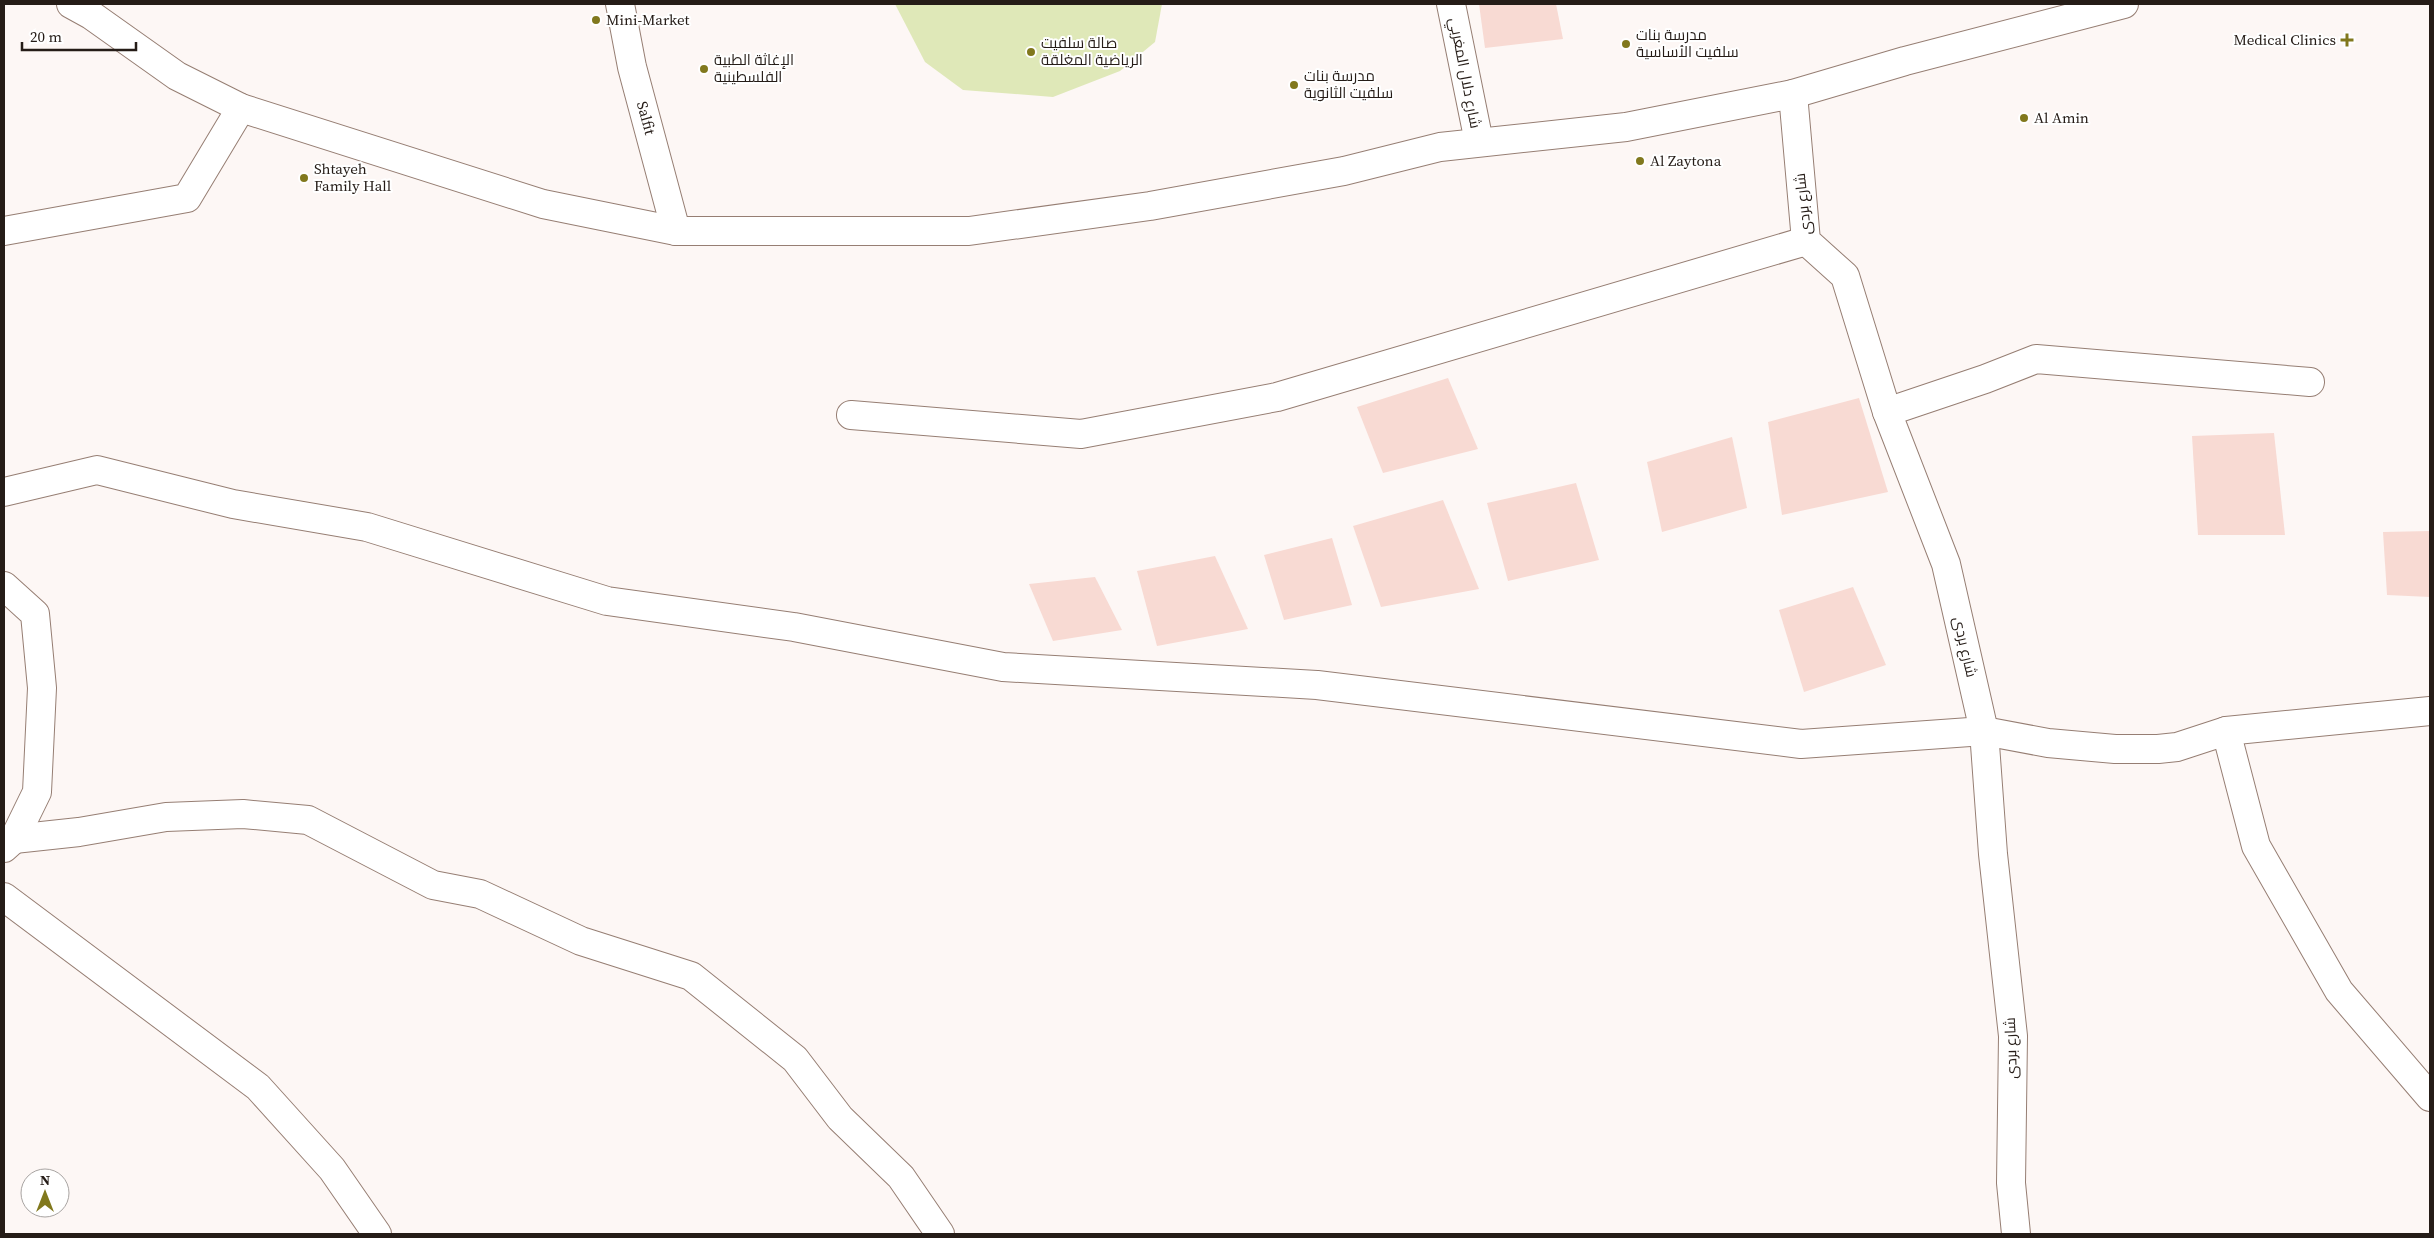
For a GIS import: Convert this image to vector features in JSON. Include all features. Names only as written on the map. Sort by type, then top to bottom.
[{"type":"street","points":[[71,4],[91,14],[177,76],[241,108],[543,204],[676,231],[969,231],[1169,202],[1344,171],[1435,148],[1626,127],[1792,94],[1905,61],[2124,4]]},
{"type":"street","name":"Salfit","points":[[620,4],[632,67],[676,231]]},
{"type":"street","name":"شارع دلال المغربي","points":[[1451,4],[1479,142]]},
{"type":"street","name":"شارع بردى","points":[[1792,94],[1806,241],[1845,276],[1887,412],[1946,564],[1984,731],[1993,854],[2013,1036],[2010,1182],[2016,1234]]},
{"type":"street","points":[[4,231],[186,198],[241,108]]},
{"type":"street","points":[[851,415],[1081,434],[1277,397],[1806,241]]},
{"type":"street","points":[[1887,412],[1985,379],[2036,359],[2310,382]]},
{"type":"street","points":[[4,492],[97,470],[233,504],[367,527],[607,601],[794,627],[1003,666],[1317,686],[1801,744],[1984,731],[2048,743],[2115,749],[2158,749],[2178,747],[2226,731],[2430,711]]},
{"type":"street","points":[[4,586],[35,614],[42,688],[37,792],[9,843]]},
{"type":"street","points":[[2226,731],[2256,846],[2339,991],[2429,1094]]},
{"type":"street","points":[[9,843],[166,817],[242,814],[308,820],[432,885],[480,894],[581,941],[691,976],[795,1059],[840,1118],[902,1178],[940,1234]]},
{"type":"street","points":[[4,897],[258,1087],[332,1169],[377,1234]]},
{"type":"green space","name":"صالة سلفيت الرياضية المغلقة","points":[[895,4],[1162,4],[1155,42],[1120,71],[1053,97],[963,90],[925,62]]},
{"type":"building","points":[[1479,4],[1556,4],[1563,39],[1485,48]]},
{"type":"building","points":[[1448,378],[1478,449],[1383,473],[1357,407]]},
{"type":"building","points":[[1859,398],[1888,492],[1782,515],[1768,422]]},
{"type":"building","points":[[2274,433],[2285,535],[2198,535],[2192,436]]},
{"type":"building","points":[[1732,437],[1747,508],[1662,532],[1647,462]]},
{"type":"building","points":[[1576,483],[1599,560],[1508,581],[1487,503]]},
{"type":"building","points":[[1443,500],[1479,589],[1381,607],[1353,526]]},
{"type":"building","points":[[2430,531],[2430,597],[2387,595],[2383,532]]},
{"type":"building","points":[[1332,538],[1352,605],[1284,620],[1264,555]]},
{"type":"building","points":[[1215,556],[1248,629],[1157,646],[1137,571]]},
{"type":"building","points":[[1095,577],[1122,630],[1053,641],[1029,584]]},
{"type":"building","points":[[1853,587],[1886,665],[1804,692],[1779,610]]},
{"type":"place","name":"Mini-Market","points":[[596,20]]},
{"type":"place","name":"Medical Clinics","points":[[2347,40]]},
{"type":"place","name":"مدرسة بنات سلفيت الأساسية","points":[[1626,44]]},
{"type":"place","name":"صالة سلفيت الرياضية المغلقة","points":[[1031,52]]},
{"type":"place","name":"الإغاثة الطبية الفلسطينية","points":[[704,69]]},
{"type":"place","name":"مدرسة بنات سلفيت الثانوية","points":[[1294,85]]},
{"type":"place","name":"Al Amin","points":[[2024,118]]},
{"type":"place","name":"Al Zaytona","points":[[1640,161]]},
{"type":"place","name":"Shtayeh Family Hall","points":[[304,178]]}]
